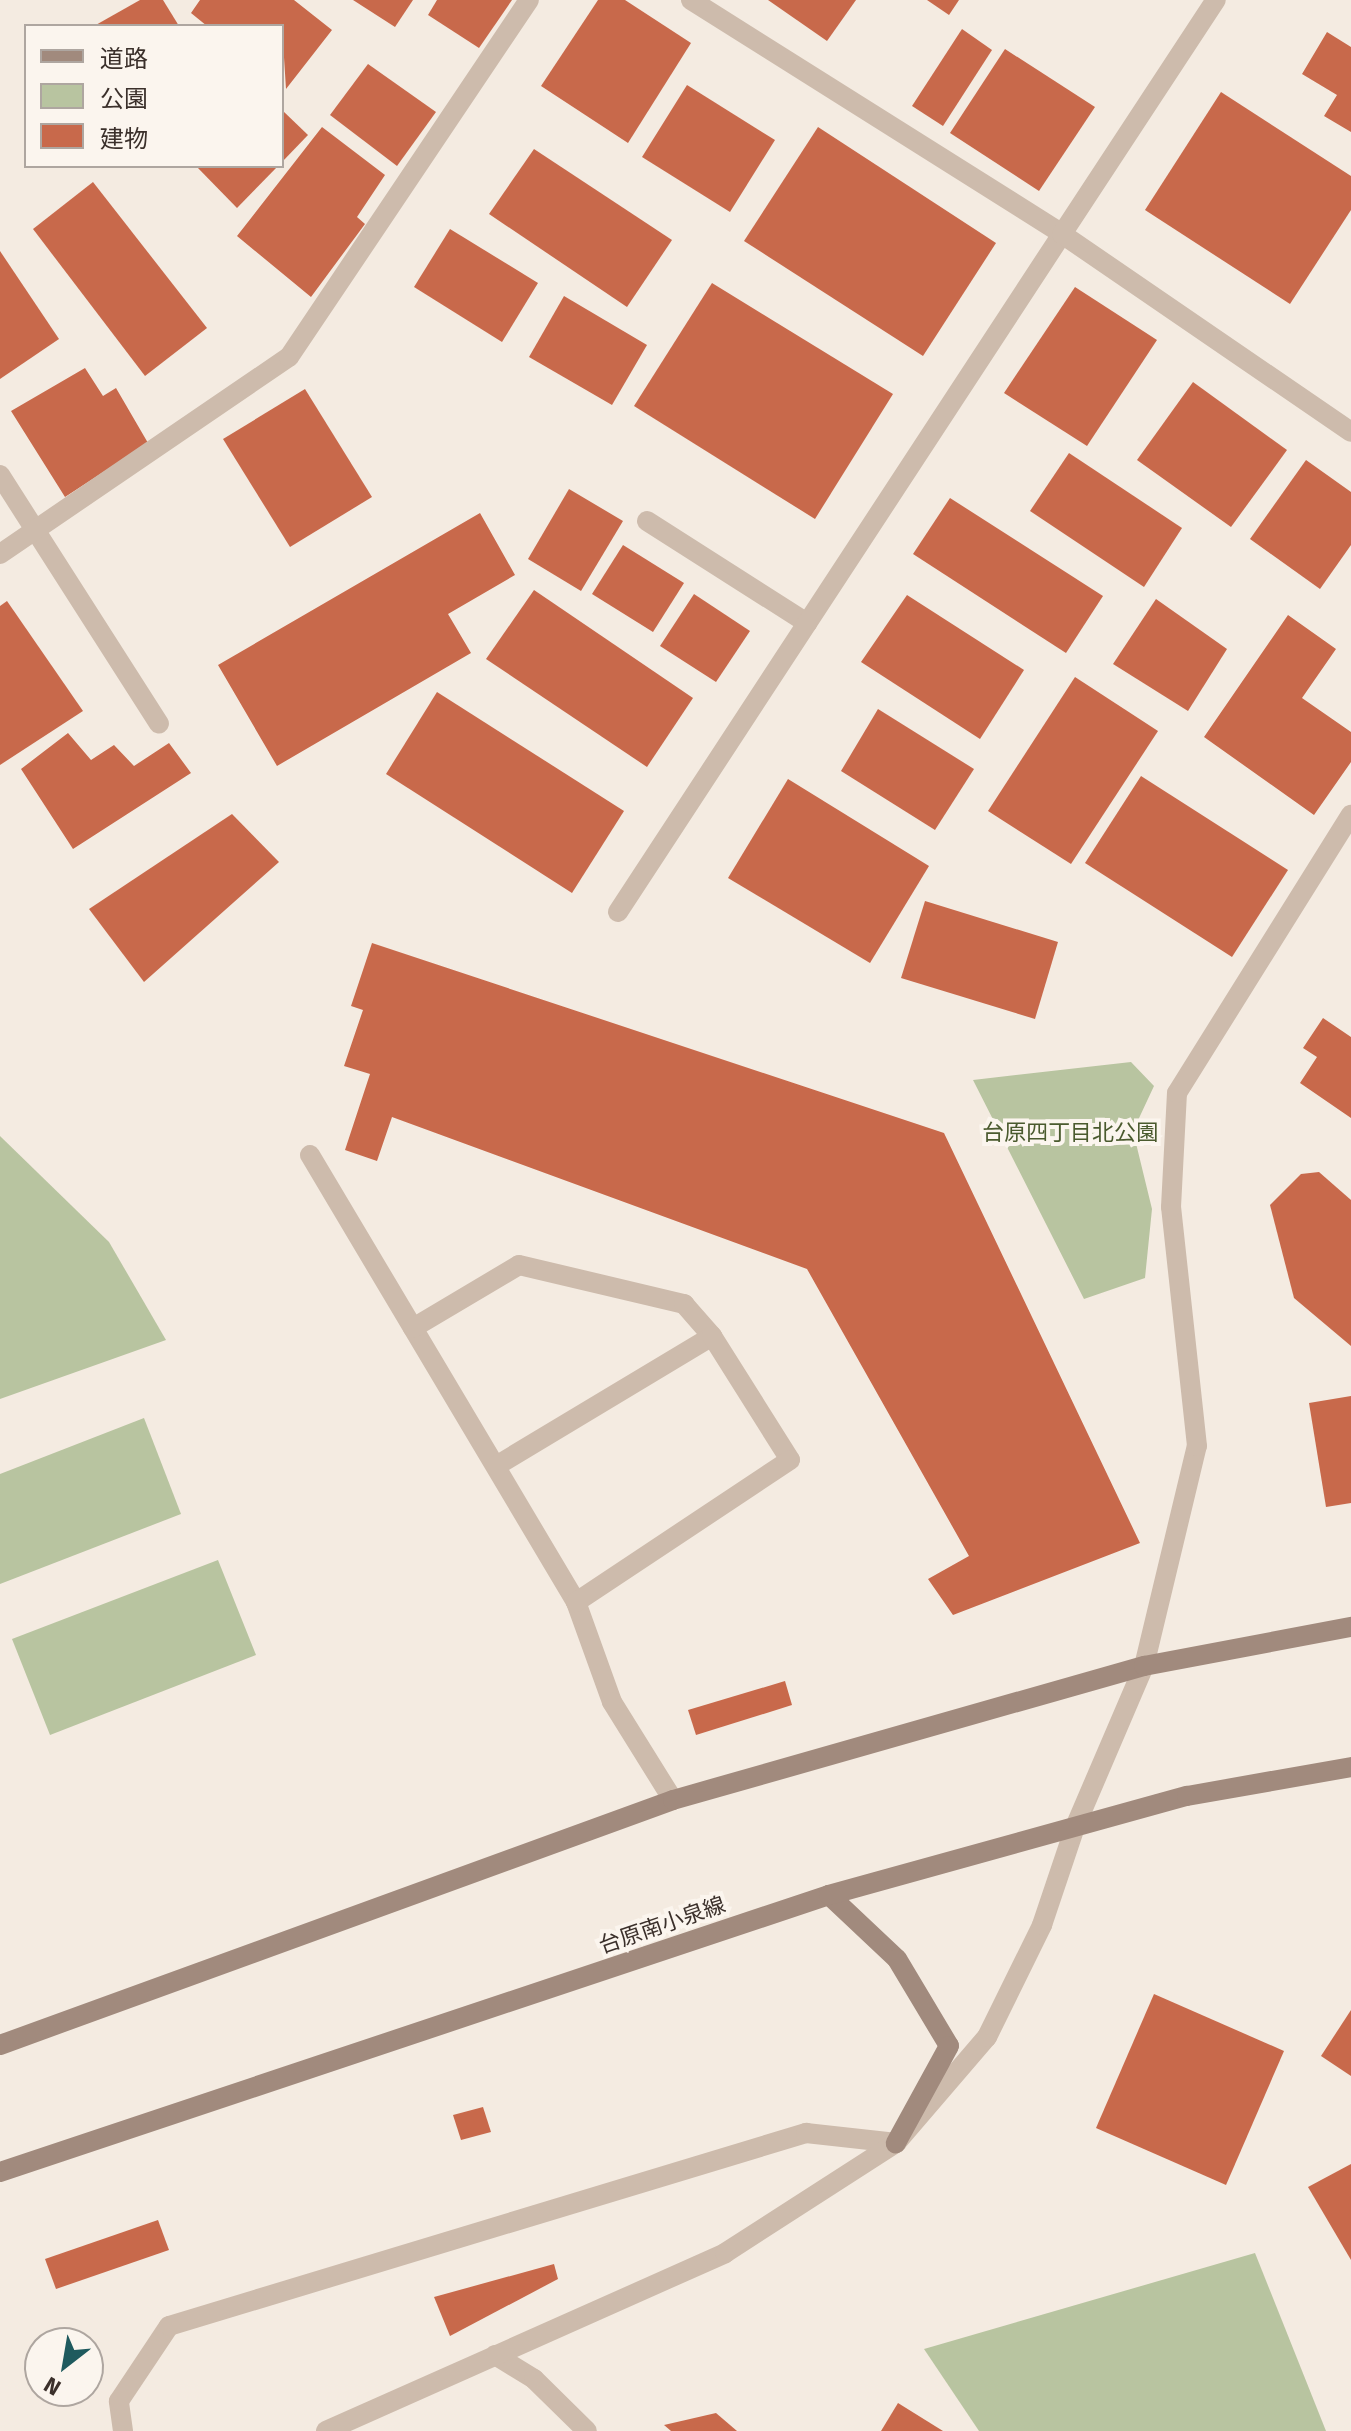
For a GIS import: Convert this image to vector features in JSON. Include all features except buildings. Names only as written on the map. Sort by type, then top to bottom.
[{"type":"street","points":[[0,554],[289,357],[529,0]]},
{"type":"street","points":[[691,0],[1062,234],[1351,432]]},
{"type":"street","points":[[618,912],[1216,0]]},
{"type":"street","points":[[0,475],[159,724]]},
{"type":"street","points":[[647,521],[807,623]]},
{"type":"street","points":[[326,2431],[725,2253],[896,2143],[987,2037],[1042,1925],[1075,1827],[1144,1666],[1197,1446],[1171,1207],[1177,1093],[1351,815]]},
{"type":"street","points":[[310,1155],[576,1602],[612,1702],[673,1800]]},
{"type":"street","points":[[413,1328],[519,1265],[684,1304],[712,1336],[790,1460],[576,1602]]},
{"type":"street","points":[[496,1466],[712,1336]]},
{"type":"street","points":[[0,2045],[673,1800],[1144,1666],[1351,1627]]},
{"type":"street","name":"台原南小泉線","points":[[0,2172],[829,1895],[1187,1796],[1351,1767]]},
{"type":"street","points":[[829,1895],[897,1959],[949,2046],[896,2143]]},
{"type":"street","points":[[123,2431],[119,2401],[169,2326],[806,2133],[896,2143]]},
{"type":"street","points":[[495,2355],[534,2379],[587,2431]]},
{"type":"green space","name":"台原四丁目北公園","points":[[1131,1062],[1154,1086],[1133,1131],[1152,1209],[1145,1278],[1084,1299],[973,1080]]},
{"type":"green space","points":[[0,1136],[109,1242],[166,1340],[0,1399]]},
{"type":"green space","points":[[144,1418],[181,1514],[0,1584],[0,1474]]},
{"type":"green space","points":[[218,1560],[256,1655],[50,1735],[12,1639]]},
{"type":"green space","points":[[1255,2253],[1326,2431],[979,2431],[924,2349]]}]
